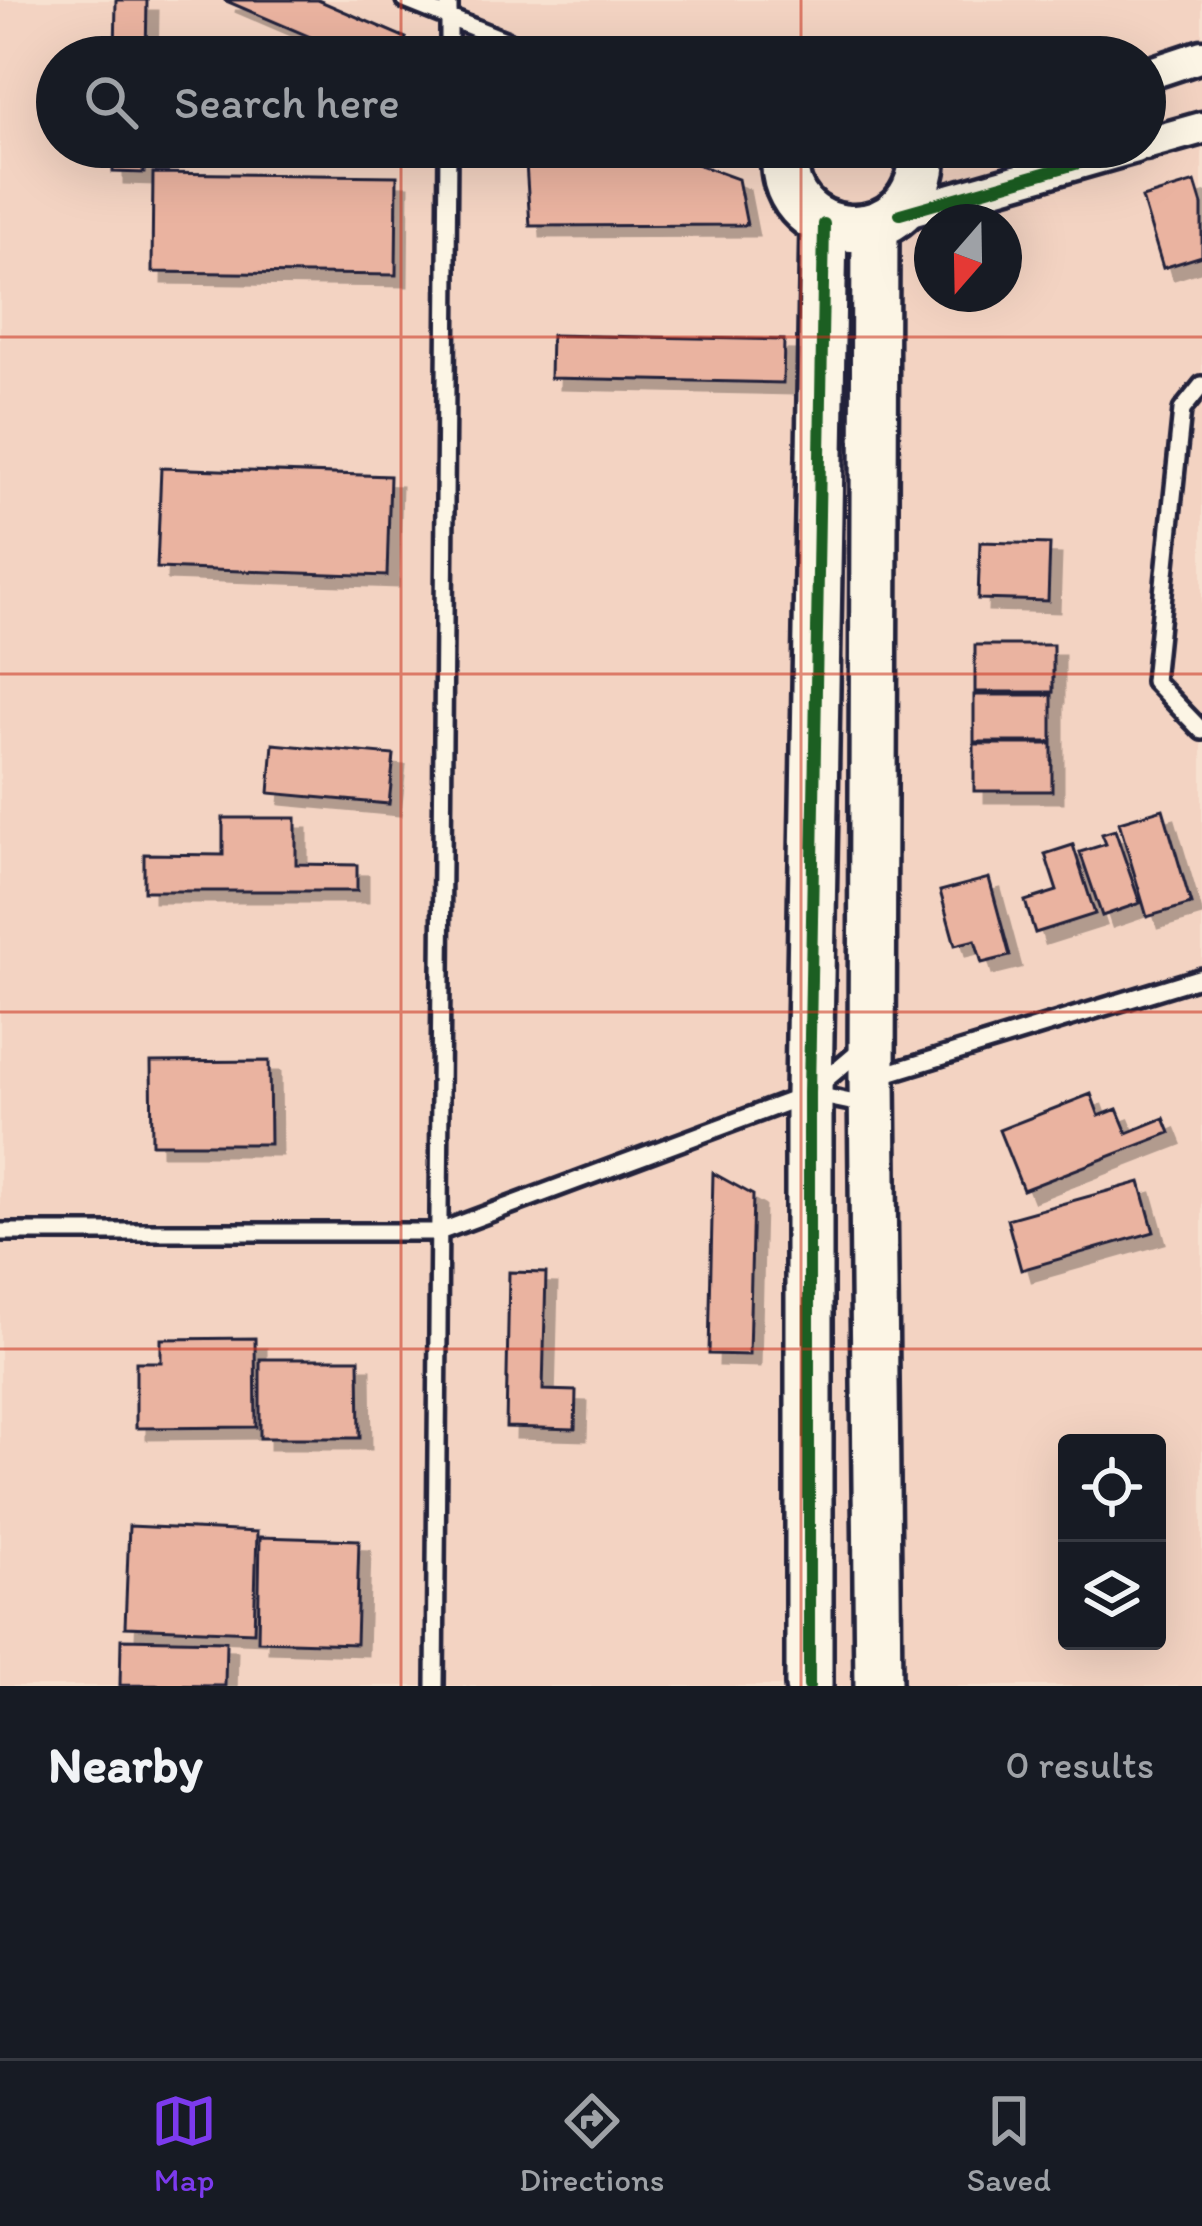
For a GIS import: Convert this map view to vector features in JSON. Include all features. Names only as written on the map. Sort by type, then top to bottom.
[{"type":"street","points":[[1166,68],[1202,56]]},
{"type":"street","points":[[1166,138],[1202,128]]},
{"type":"street","points":[[786,168],[790,190],[804,210],[824,224],[850,230],[1064,168]]},
{"type":"street","points":[[878,1686],[872,1075],[887,220],[919,184],[921,168]]},
{"type":"street","points":[[809,1686],[809,1094],[824,224]]},
{"type":"lane","points":[[405,0],[449,9],[504,36]]},
{"type":"lane","points":[[435,1686],[448,168]]},
{"type":"lane","points":[[1202,385],[1182,410],[1154,681],[1202,731]]},
{"type":"lane","points":[[0,1232],[439,1232],[809,1094],[1202,977]]},
{"type":"lane","points":[[809,1094],[872,1075]]},
{"type":"shaded area","points":[[0,0],[1202,0],[1202,1686],[0,1686]]},
{"type":"building","points":[[116,0],[147,0],[146,36],[115,36]]},
{"type":"building","points":[[224,0],[318,0],[401,36],[308,36]]},
{"type":"building","points":[[113,168],[144,168],[144,173],[113,172]]},
{"type":"building","points":[[526,168],[708,168],[738,179],[747,225],[530,226]]},
{"type":"building","points":[[153,173],[397,176],[396,275],[152,272]]},
{"type":"building","points":[[1195,182],[1202,205],[1202,256],[1163,268],[1142,198]]},
{"type":"building","points":[[551,335],[784,340],[783,383],[550,378]]},
{"type":"building","points":[[161,468],[390,476],[387,576],[157,568]]},
{"type":"building","points":[[980,542],[1050,544],[1048,601],[978,599]]},
{"type":"building","points":[[975,645],[1053,645],[1053,692],[975,692]]},
{"type":"building","points":[[974,695],[1052,695],[1052,742],[974,742]]},
{"type":"building","points":[[273,744],[394,755],[389,804],[269,793]]},
{"type":"building","points":[[974,744],[1052,744],[1052,791],[974,791]]},
{"type":"building","points":[[1163,809],[1191,904],[1147,917],[1119,822]]},
{"type":"building","points":[[223,818],[296,818],[296,864],[357,865],[357,891],[144,891],[144,854],[223,855]]},
{"type":"building","points":[[1115,830],[1140,903],[1102,916],[1080,852],[1106,844],[1102,834]]},
{"type":"building","points":[[1073,845],[1095,914],[1035,933],[1025,901],[1057,891],[1045,854]]},
{"type":"building","points":[[989,878],[1010,956],[982,963],[975,940],[955,945],[940,891]]},
{"type":"building","points":[[269,1061],[270,1144],[152,1144],[151,1062]]},
{"type":"building","points":[[1091,1094],[1099,1116],[1117,1109],[1127,1133],[1164,1118],[1170,1133],[1023,1190],[999,1130]]},
{"type":"building","points":[[713,1173],[753,1195],[749,1355],[709,1354]]},
{"type":"building","points":[[1140,1182],[1154,1232],[1021,1270],[1007,1219]]},
{"type":"building","points":[[509,1272],[546,1273],[543,1390],[576,1391],[575,1429],[506,1427]]},
{"type":"building","points":[[255,1338],[256,1427],[136,1428],[136,1362],[161,1362],[161,1339]]},
{"type":"building","points":[[260,1359],[359,1359],[360,1438],[260,1438]]},
{"type":"building","points":[[129,1526],[257,1532],[254,1632],[125,1627]]},
{"type":"building","points":[[260,1537],[359,1540],[356,1644],[258,1641]]},
{"type":"building","points":[[121,1639],[226,1641],[225,1686],[120,1685]]},
{"type":"cycle path","points":[[900,214],[1061,168]]},
{"type":"cycle path","points":[[809,1686],[809,1094],[824,224]]}]
